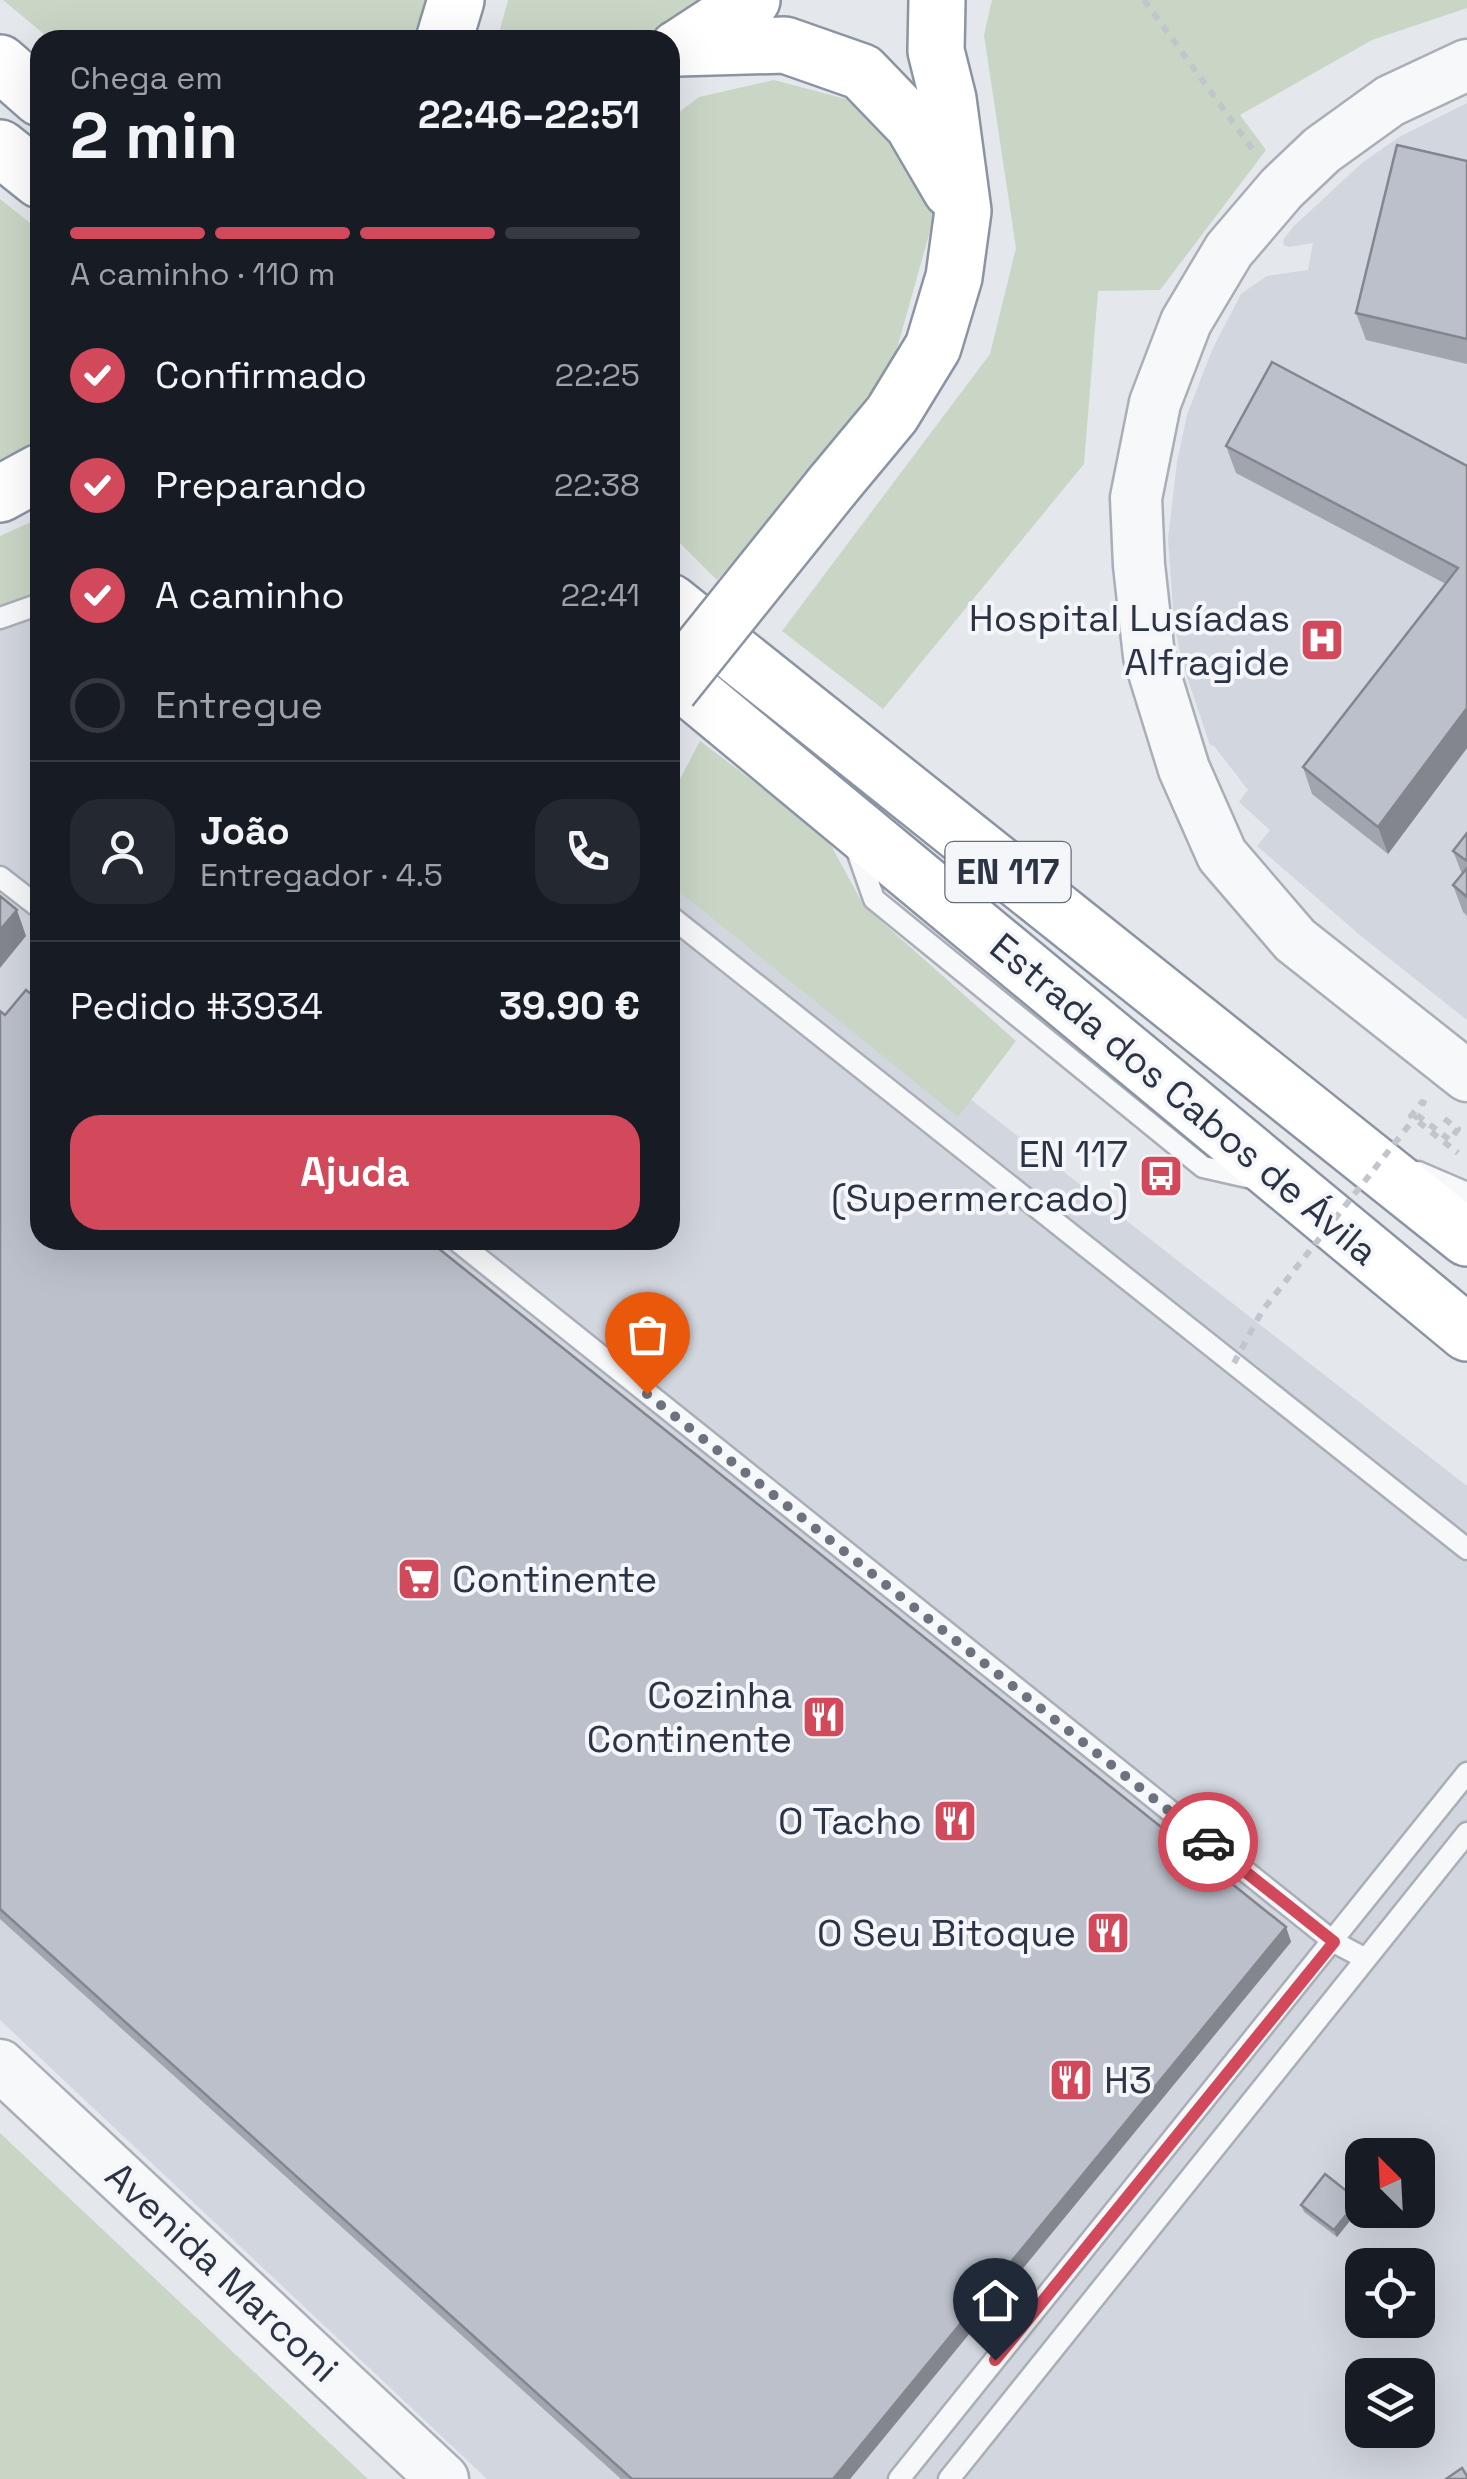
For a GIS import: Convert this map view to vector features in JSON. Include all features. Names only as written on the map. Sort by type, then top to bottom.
[{"type":"highway","points":[[447,30],[456,0]]},
{"type":"highway","points":[[680,48],[752,0]]},
{"type":"highway","points":[[680,676],[892,414],[933,347],[954,277],[964,211],[948,99],[936,51],[937,0]]},
{"type":"highway","points":[[680,52],[785,45],[862,72],[912,125],[964,211]]},
{"type":"highway","points":[[0,63],[30,89]]},
{"type":"highway","points":[[0,148],[30,172]]},
{"type":"highway","points":[[0,494],[30,478]]},
{"type":"highway","name":"Estrada dos Cabos de Ávila","points":[[680,610],[1467,1238]]},
{"type":"highway","name":"Estrada dos Cabos de Ávila","points":[[680,681],[1467,1333]]},
{"type":"street","points":[[1467,65],[1390,101],[1322,150],[1282,188],[1229,250],[1186,322],[1155,403],[1136,498],[1149,656],[1184,769],[1222,855],[1295,940],[1467,1076]]},
{"type":"street","name":"Avenida Marconi","points":[[0,2066],[443,2479]]},
{"type":"lane","points":[[0,618],[30,608]]},
{"type":"lane","points":[[0,876],[30,900]]},
{"type":"lane","points":[[680,924],[1467,1549]]},
{"type":"lane","points":[[1346,1142],[1467,1193]]},
{"type":"lane","points":[[469,1250],[1334,1942],[1366,1959]]},
{"type":"lane","points":[[899,2479],[1467,1773]]},
{"type":"lane","points":[[949,2479],[1467,1833]]},
{"type":"path","points":[[1144,0],[1282,188]]},
{"type":"path","points":[[1234,1363],[1262,1311],[1417,1115],[1450,1140],[1458,1129],[1422,1102],[1411,1116],[1452,1148]]},
{"type":"shaded area","name":"Hospital Lusíadas Alfragide","points":[[1467,103],[1467,1020],[1257,846],[1270,830],[1239,802],[1248,790],[1210,745],[1181,659],[1168,539],[1187,415],[1212,350],[1241,294],[1267,276],[1308,270],[1313,243],[1284,245],[1283,240],[1294,226],[1362,163],[1399,137]]},
{"type":"shaded area","points":[[30,577],[30,1250],[680,1250],[680,873],[1467,1486],[1467,2479],[487,2479],[0,2020],[0,585]]},
{"type":"green space","points":[[3,0],[434,0],[423,30],[39,30]]},
{"type":"green space","points":[[508,0],[709,0],[672,30],[500,30]]},
{"type":"green space","points":[[992,0],[1467,0],[1467,8],[1372,40],[1240,115],[1266,150],[1160,290],[1098,291],[1084,464],[883,709],[782,631],[990,354],[1016,248],[984,35]]},
{"type":"green space","points":[[774,80],[846,99],[907,152],[935,213],[893,363],[774,516],[717,580],[680,543],[680,111],[699,97]]},
{"type":"green space","points":[[0,199],[30,223],[30,448],[0,465]]},
{"type":"green space","points":[[30,522],[30,596],[0,604],[0,536]]},
{"type":"green space","points":[[700,741],[826,836],[864,906],[1016,1041],[958,1117],[680,892],[680,779]]},
{"type":"green space","points":[[0,2133],[368,2479],[0,2479]]},
{"type":"building","points":[[1397,145],[1467,161],[1467,339],[1356,313]]},
{"type":"building","points":[[1272,362],[1467,466],[1467,708],[1378,827],[1303,767],[1458,568],[1226,446]]},
{"type":"building","points":[[1467,833],[1467,861],[1453,851]]},
{"type":"building","points":[[1467,868],[1467,897],[1453,885]]},
{"type":"building","points":[[0,896],[17,910],[0,930]]},
{"type":"building","name":"Continente","points":[[26,990],[30,993],[30,1250],[440,1250],[1286,1927],[833,2479],[632,2479],[0,1909],[0,1011],[5,1015]]},
{"type":"building","points":[[1325,2174],[1345,2190],[1345,2216],[1334,2230],[1301,2205]]},
{"type":"building","points":[[1462,2468],[1467,2479],[1446,2479]]},
{"type":"way so far","points":[[647,1394],[1208,1842]]},
{"type":"place","name":"Hospital Lusíadas Alfragide","points":[[1322,640]]},
{"type":"place","name":"EN 117 (Supermercado)","points":[[1161,1176]]},
{"type":"place","name":"Continente","points":[[419,1579]]},
{"type":"place","name":"Cozinha Continente","points":[[824,1717]]},
{"type":"place","name":"O Tacho","points":[[955,1821]]},
{"type":"place","name":"O Seu Bitoque","points":[[1108,1933]]},
{"type":"place","name":"H3","points":[[1071,2080]]},
{"type":"route","points":[[995,2360],[1334,1942],[1208,1842]]}]
